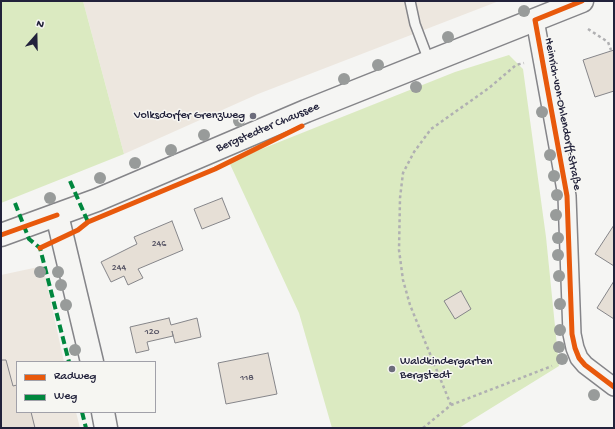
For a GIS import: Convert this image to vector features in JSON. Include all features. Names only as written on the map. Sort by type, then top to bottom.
[{"type":"main road","name":"Bergstedter Chaussee","points":[[1,235],[57,215],[429,61],[582,1]]},
{"type":"main road","points":[[57,215],[92,361]]},
{"type":"main road","points":[[103,413],[106,428]]},
{"type":"street","name":"Heinrich-von-Ohlendorff-Straße","points":[[535,20],[567,196],[572,334],[574,348],[579,358],[592,372],[614,387]]},
{"type":"lane","points":[[410,1],[415,24],[429,61]]},
{"type":"path","points":[[588,29],[608,42],[611,50]]},
{"type":"path","points":[[452,405],[410,305],[403,280],[399,250],[400,198],[403,173],[414,152],[431,129],[490,88],[516,66],[524,63]]},
{"type":"path","points":[[423,428],[452,405],[552,366]]},
{"type":"shaded area","points":[[83,1],[499,1],[258,94],[124,154]]},
{"type":"shaded area","points":[[43,266],[64,361],[16,361],[16,413],[76,413],[80,428],[1,428],[1,275]]},
{"type":"green space","points":[[1,1],[83,1],[124,154],[1,203]]},
{"type":"green space","points":[[509,55],[523,69],[546,237],[559,366],[459,428],[332,428],[299,313],[229,162],[455,72]]},
{"type":"building","points":[[614,50],[614,91],[595,97],[583,60]]},
{"type":"building","points":[[222,198],[230,218],[202,229],[194,209]]},
{"type":"building","points":[[172,221],[183,250],[138,269],[143,278],[128,285],[124,276],[111,282],[101,262],[137,244],[134,237]]},
{"type":"building","points":[[614,225],[614,266],[595,254]]},
{"type":"building","points":[[614,281],[614,319],[597,308]]},
{"type":"building","points":[[461,291],[471,309],[455,319],[444,301]]},
{"type":"building","points":[[169,318],[171,325],[197,318],[201,337],[175,343],[172,331],[173,336],[147,342],[149,350],[136,353],[130,327]]},
{"type":"building","points":[[268,353],[277,394],[226,404],[218,363]]},
{"type":"building","points":[[1,360],[6,360],[13,386],[16,385],[16,413],[31,413],[35,428],[1,428]]},
{"type":"marked path","points":[[70,181],[88,222]]},
{"type":"marked path","points":[[15,203],[29,239],[40,248],[69,361]]},
{"type":"marked path","points":[[82,413],[86,428]]},
{"type":"cycle path","points":[[582,1],[535,20],[567,196],[572,334],[575,348],[579,358],[585,365],[614,387]]},
{"type":"cycle path","points":[[40,248],[78,230],[88,222],[215,169],[302,126]]},
{"type":"cycle path","points":[[1,235],[57,215]]},
{"type":"place","name":"Volksdorfer Grenzweg","points":[[253,116]]},
{"type":"place","name":"Waldkindergarten Bergstedt","points":[[392,369]]}]
